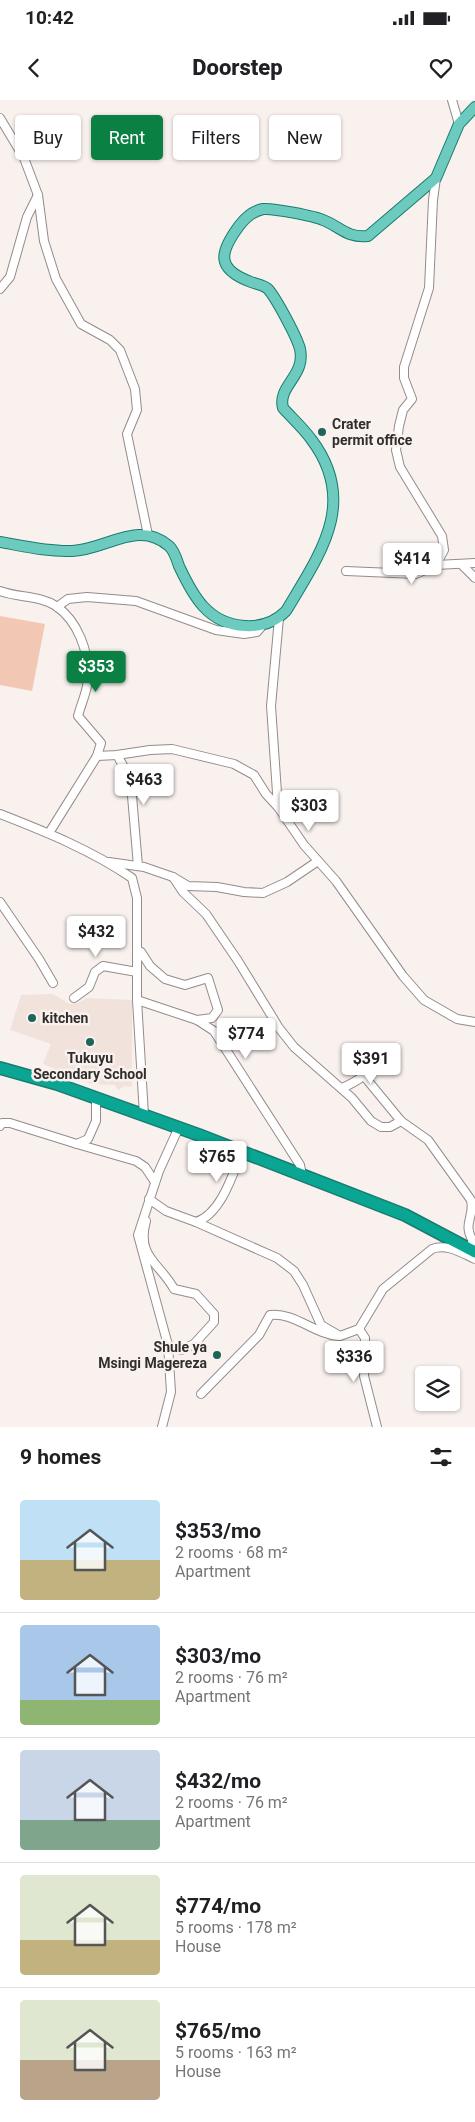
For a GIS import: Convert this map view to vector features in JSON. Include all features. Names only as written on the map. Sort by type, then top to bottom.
[{"type":"highway","points":[[0,1068],[57,1084],[179,1127],[405,1215],[473,1246]]},
{"type":"main road","points":[[0,542],[71,551],[136,534],[148,535],[170,547],[192,592],[203,607],[218,620],[233,625],[264,625],[279,618],[286,610],[321,552],[332,517],[334,496],[330,472],[312,440],[283,408],[281,401],[283,394],[298,372],[300,348],[276,300],[267,288],[229,271],[223,260],[225,247],[245,218],[264,209],[313,216],[326,221],[347,234],[356,237],[368,236],[436,178],[459,124],[475,107]]},
{"type":"street","points":[[452,100],[459,124]]},
{"type":"street","points":[[0,118],[24,158],[38,195],[44,241],[56,279],[81,324],[110,340],[120,350],[135,389],[137,410],[127,434],[148,535]]},
{"type":"street","points":[[436,178],[433,200],[430,288],[404,367],[404,378],[412,399],[404,410],[398,426],[396,450],[400,467],[442,536],[444,550],[436,565]]},
{"type":"street","points":[[0,289],[10,277],[27,217],[38,195]]},
{"type":"street","points":[[346,571],[416,574],[436,565],[475,563]]},
{"type":"street","points":[[462,565],[475,578]]},
{"type":"street","points":[[0,591],[24,595],[56,607],[80,631],[86,654],[88,679],[78,716],[101,743],[97,756],[48,833]]},
{"type":"street","points":[[56,607],[68,599],[87,597],[136,601],[216,630],[244,634],[257,632],[264,625]]},
{"type":"street","points":[[278,807],[271,706],[279,618]]},
{"type":"street","points":[[97,756],[172,749],[234,764],[254,775],[304,844],[336,880],[402,976],[424,1000],[457,1019],[475,1022]]},
{"type":"street","points":[[117,755],[129,776],[138,866]]},
{"type":"street","points":[[0,814],[48,833],[107,862],[132,878],[137,898],[137,1000],[144,1115]]},
{"type":"street","points":[[107,862],[138,866],[173,876],[188,886],[218,887],[262,893],[287,882],[318,861]]},
{"type":"street","points":[[173,876],[183,892],[206,914],[238,961],[279,1028],[294,1048],[342,1088],[371,1121],[381,1127],[390,1127],[401,1121]]},
{"type":"street","points":[[0,902],[39,959],[53,984]]},
{"type":"street","points":[[137,950],[141,952],[150,966],[165,980],[185,985],[208,978],[218,1010],[212,1018],[197,1020]]},
{"type":"street","points":[[74,998],[89,987],[95,972],[104,966],[137,972]]},
{"type":"street","points":[[137,1000],[197,1020],[214,1032],[300,1165],[302,1176]]},
{"type":"street","points":[[342,1088],[372,1070],[380,1058]]},
{"type":"street","points":[[364,1076],[401,1121],[428,1140],[471,1200],[473,1209],[467,1224],[473,1246]]},
{"type":"street","points":[[77,1144],[88,1139],[96,1121],[96,1098]]},
{"type":"street","points":[[1,1124],[10,1123],[136,1161],[145,1167],[155,1182]]},
{"type":"street","points":[[162,1427],[171,1392],[168,1345],[138,1235],[155,1182],[179,1127]]},
{"type":"street","points":[[196,1222],[210,1215],[229,1186],[242,1151]]},
{"type":"street","points":[[149,1199],[166,1211],[196,1222],[277,1258],[294,1271],[303,1285],[321,1325],[340,1336]]},
{"type":"street","points":[[149,1199],[150,1208],[145,1226],[144,1242],[149,1258],[168,1277],[174,1289],[196,1294],[214,1314],[214,1322],[194,1344],[181,1350],[168,1345]]},
{"type":"street","points":[[202,1394],[259,1335],[270,1315],[280,1314],[327,1335],[340,1336],[359,1329],[383,1289],[432,1249],[439,1246],[460,1251],[475,1259]]},
{"type":"street","points":[[359,1329],[365,1338],[364,1376],[377,1427]]},
{"type":"shaded area","points":[[0,616],[45,624],[32,691],[0,685]]},
{"type":"shaded area","name":"Tukuyu Secondary School","points":[[53,994],[69,1004],[78,1003],[87,998],[132,1000],[132,1087],[125,1086],[118,1090],[115,1085],[91,1084],[43,1064],[51,1044],[10,1030],[21,995]]},
{"type":"place","name":"Crater permit office","points":[[322,432]]},
{"type":"place","name":"kitchen","points":[[32,1018]]},
{"type":"place","name":"Tukuyu Secondary School","points":[[90,1042]]},
{"type":"place","name":"Shule ya Msingi Magereza","points":[[217,1355]]}]
